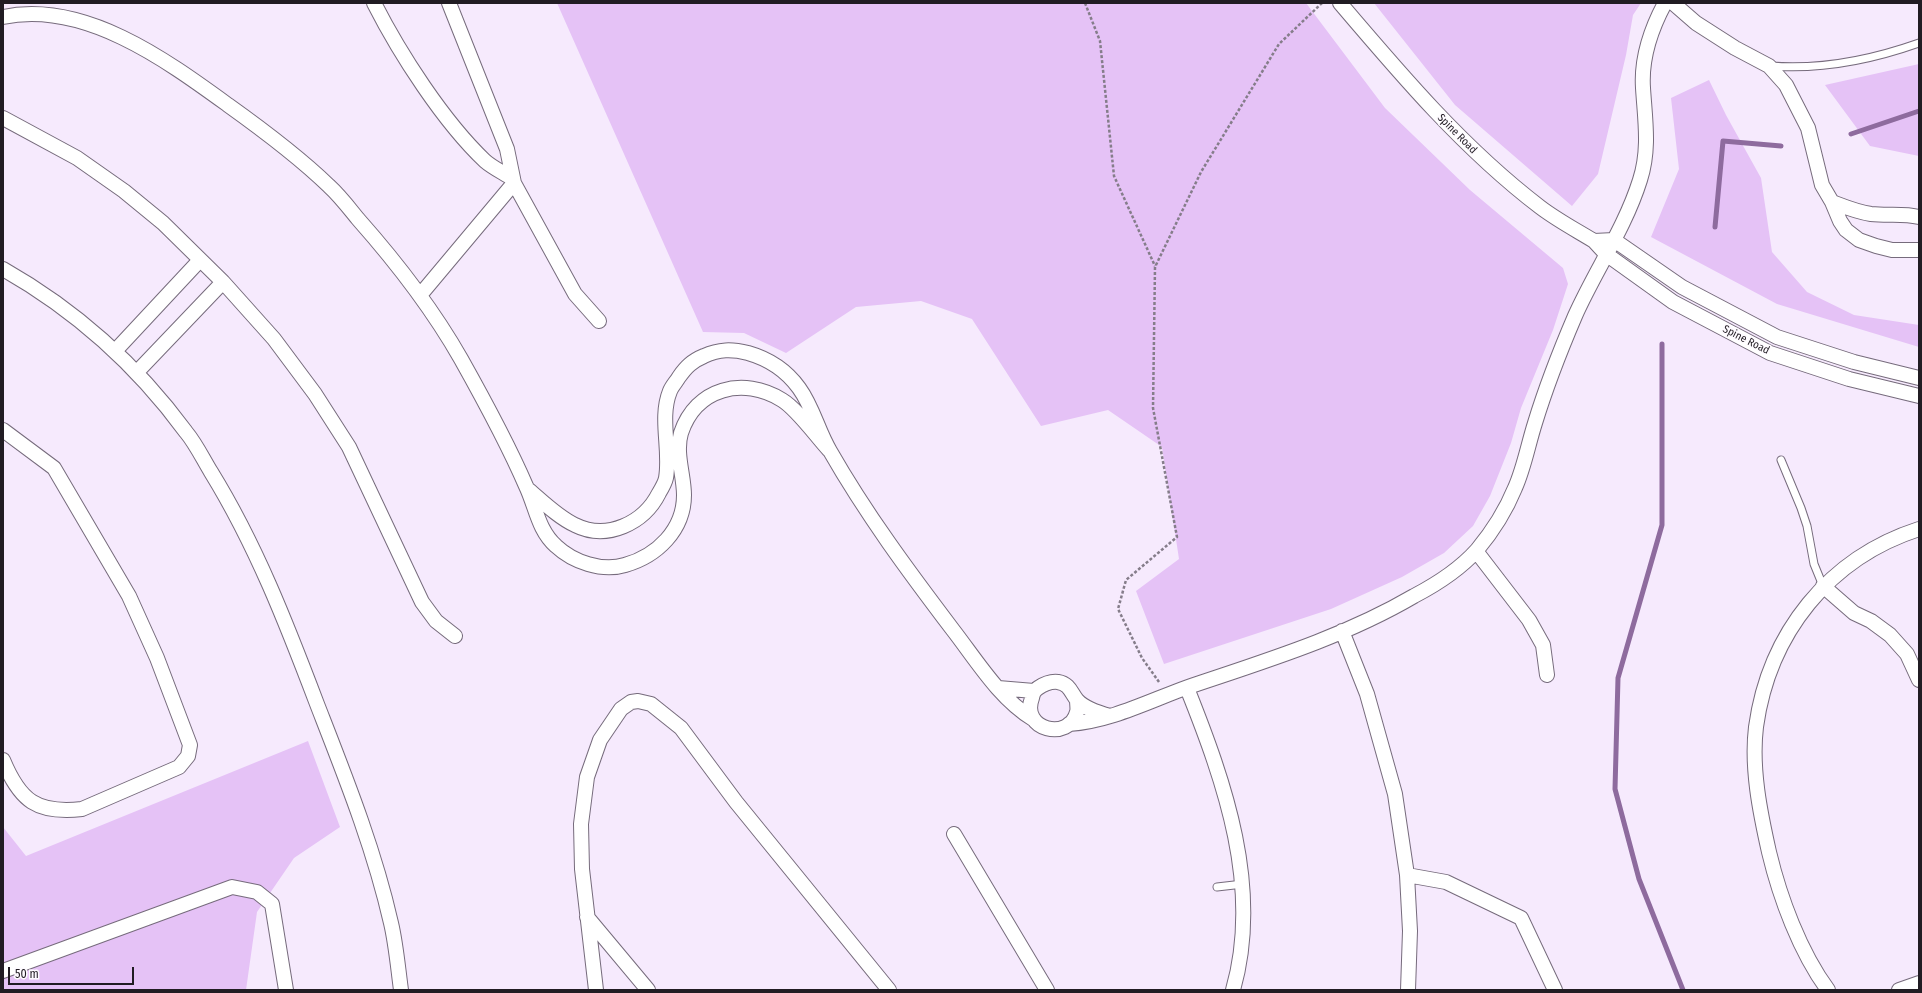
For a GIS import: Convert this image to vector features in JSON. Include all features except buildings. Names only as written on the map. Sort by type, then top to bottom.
[{"type":"street","points":[[374,3],[388,30],[427,90],[455,127],[486,161],[514,181]]},
{"type":"street","points":[[448,3],[506,149],[514,181],[575,294],[599,321]]},
{"type":"street","name":"Spine Road","points":[[1340,3],[1435,112],[1479,156],[1541,208],[1594,241],[1606,254],[1673,302],[1770,353],[1849,379],[1919,396]]},
{"type":"street","points":[[528,490],[575,525],[594,531],[614,530],[633,523],[647,512],[655,501],[666,480],[668,454],[666,425],[667,405],[670,391],[692,361],[712,352],[729,349],[768,360],[786,373],[799,388],[829,450],[870,516],[922,589],[998,688],[1018,710],[1033,719],[1040,726],[1050,730],[1060,729],[1069,724],[1092,722],[1168,694],[1274,659],[1342,631],[1394,608],[1442,580],[1476,551],[1499,519],[1516,488],[1535,422],[1557,360],[1576,315],[1614,240],[1640,180],[1647,150],[1643,85],[1645,54],[1654,24],[1665,3]]},
{"type":"street","points":[[1673,3],[1696,23],[1735,48],[1769,66],[1786,85],[1808,128],[1822,185],[1846,230],[1859,240],[1876,246],[1892,250],[1919,250]]},
{"type":"street","points":[[3,17],[15,14],[57,16],[98,27],[141,46],[209,91],[276,139],[330,187],[379,242],[421,294],[459,355],[498,425],[528,490],[540,526],[549,540],[561,551],[580,562],[601,567],[619,567],[636,562],[652,554],[669,539],[680,518],[684,496],[679,456],[680,436],[689,416],[698,405],[712,394],[730,388],[747,387],[783,400],[829,450]]},
{"type":"street","points":[[3,118],[77,158],[124,191],[163,222],[223,282],[274,339],[315,394],[349,447],[422,602],[436,622],[454,636]]},
{"type":"street","points":[[421,294],[514,181]]},
{"type":"street","points":[[1832,202],[1852,210],[1872,214],[1907,214],[1919,217]]},
{"type":"street","points":[[1594,241],[1614,240]]},
{"type":"street","name":"Spine Road","points":[[1614,240],[1682,287],[1777,337],[1854,362],[1919,378]]},
{"type":"street","points":[[116,350],[200,260]]},
{"type":"street","points":[[3,269],[30,284],[116,350],[137,372],[187,433],[230,502],[265,575],[328,732],[371,849],[391,924],[401,990]]},
{"type":"street","points":[[137,372],[223,282]]},
{"type":"street","points":[[3,430],[54,468],[129,596],[157,658],[190,745],[188,756],[179,767],[82,809],[67,811],[52,810],[37,805],[24,796],[12,781],[3,760]]},
{"type":"street","points":[[1828,990],[1807,954],[1790,917],[1774,872],[1763,825],[1756,773],[1756,728],[1765,682],[1782,641],[1806,606],[1823,586],[1844,567],[1874,547],[1919,529]]},
{"type":"street","points":[[1476,551],[1529,620],[1543,645],[1547,675]]},
{"type":"street","points":[[1823,586],[1854,613],[1871,621],[1890,635],[1907,654],[1919,680]]},
{"type":"street","points":[[1342,631],[1367,694],[1385,752],[1395,794],[1408,875],[1410,931],[1408,990]]},
{"type":"street","points":[[1033,719],[1029,705],[1034,691],[1045,683],[1059,682],[1071,688],[1077,700],[1077,713],[1069,724]]},
{"type":"street","points":[[998,688],[1034,691]]},
{"type":"street","points":[[1186,688],[1211,748],[1224,792],[1237,848],[1243,884],[1243,930],[1237,974],[1233,990]]},
{"type":"street","points":[[1077,700],[1092,710],[1110,716]]},
{"type":"street","points":[[596,990],[582,869],[581,824],[587,777],[600,740],[618,713],[631,702],[638,701],[651,704],[681,728],[736,802],[889,990]]},
{"type":"street","points":[[954,834],[1047,990]]},
{"type":"street","points":[[1408,875],[1446,882],[1521,918],[1555,990]]},
{"type":"street","points":[[3,971],[232,887],[257,892],[272,904],[286,990]]},
{"type":"street","points":[[588,917],[648,990]]},
{"type":"street","points":[[1899,990],[1919,983]]},
{"type":"lane","points":[[1769,66],[1799,68],[1863,60],[1919,43]]},
{"type":"lane","points":[[1781,460],[1807,526],[1814,564],[1823,586]]},
{"type":"lane","points":[[1218,887],[1243,884]]},
{"type":"path","points":[[1085,3],[1100,41],[1114,176],[1155,267]]},
{"type":"path","points":[[1168,694],[1142,658],[1118,609],[1126,580],[1177,537],[1153,408],[1155,267],[1201,172],[1279,44],[1322,3]]},
{"type":"shaded area","points":[[557,3],[1306,3],[1385,108],[1470,190],[1563,268],[1568,284],[1553,330],[1521,408],[1511,443],[1490,496],[1473,526],[1444,553],[1402,577],[1331,609],[1164,664],[1136,591],[1179,559],[1162,447],[1108,410],[1041,426],[972,319],[921,301],[856,307],[786,353],[744,333],[703,332]]},
{"type":"shaded area","points":[[1374,3],[1641,3],[1633,15],[1626,55],[1598,174],[1572,206],[1455,105]]},
{"type":"shaded area","points":[[1919,64],[1919,156],[1870,146],[1825,85]]},
{"type":"shaded area","points":[[1709,80],[1726,115],[1761,178],[1772,252],[1807,292],[1854,315],[1919,325],[1919,347],[1777,304],[1651,237],[1679,169],[1671,98]]},
{"type":"shaded area","points":[[308,741],[340,827],[294,858],[257,912],[246,990],[3,990],[3,827],[26,856]]},
{"type":"waterway","points":[[1851,134],[1919,111]]},
{"type":"waterway","points":[[1715,227],[1723,141],[1781,146]]},
{"type":"waterway","points":[[1662,344],[1662,525],[1618,678],[1615,789],[1639,879],[1683,990]]}]
